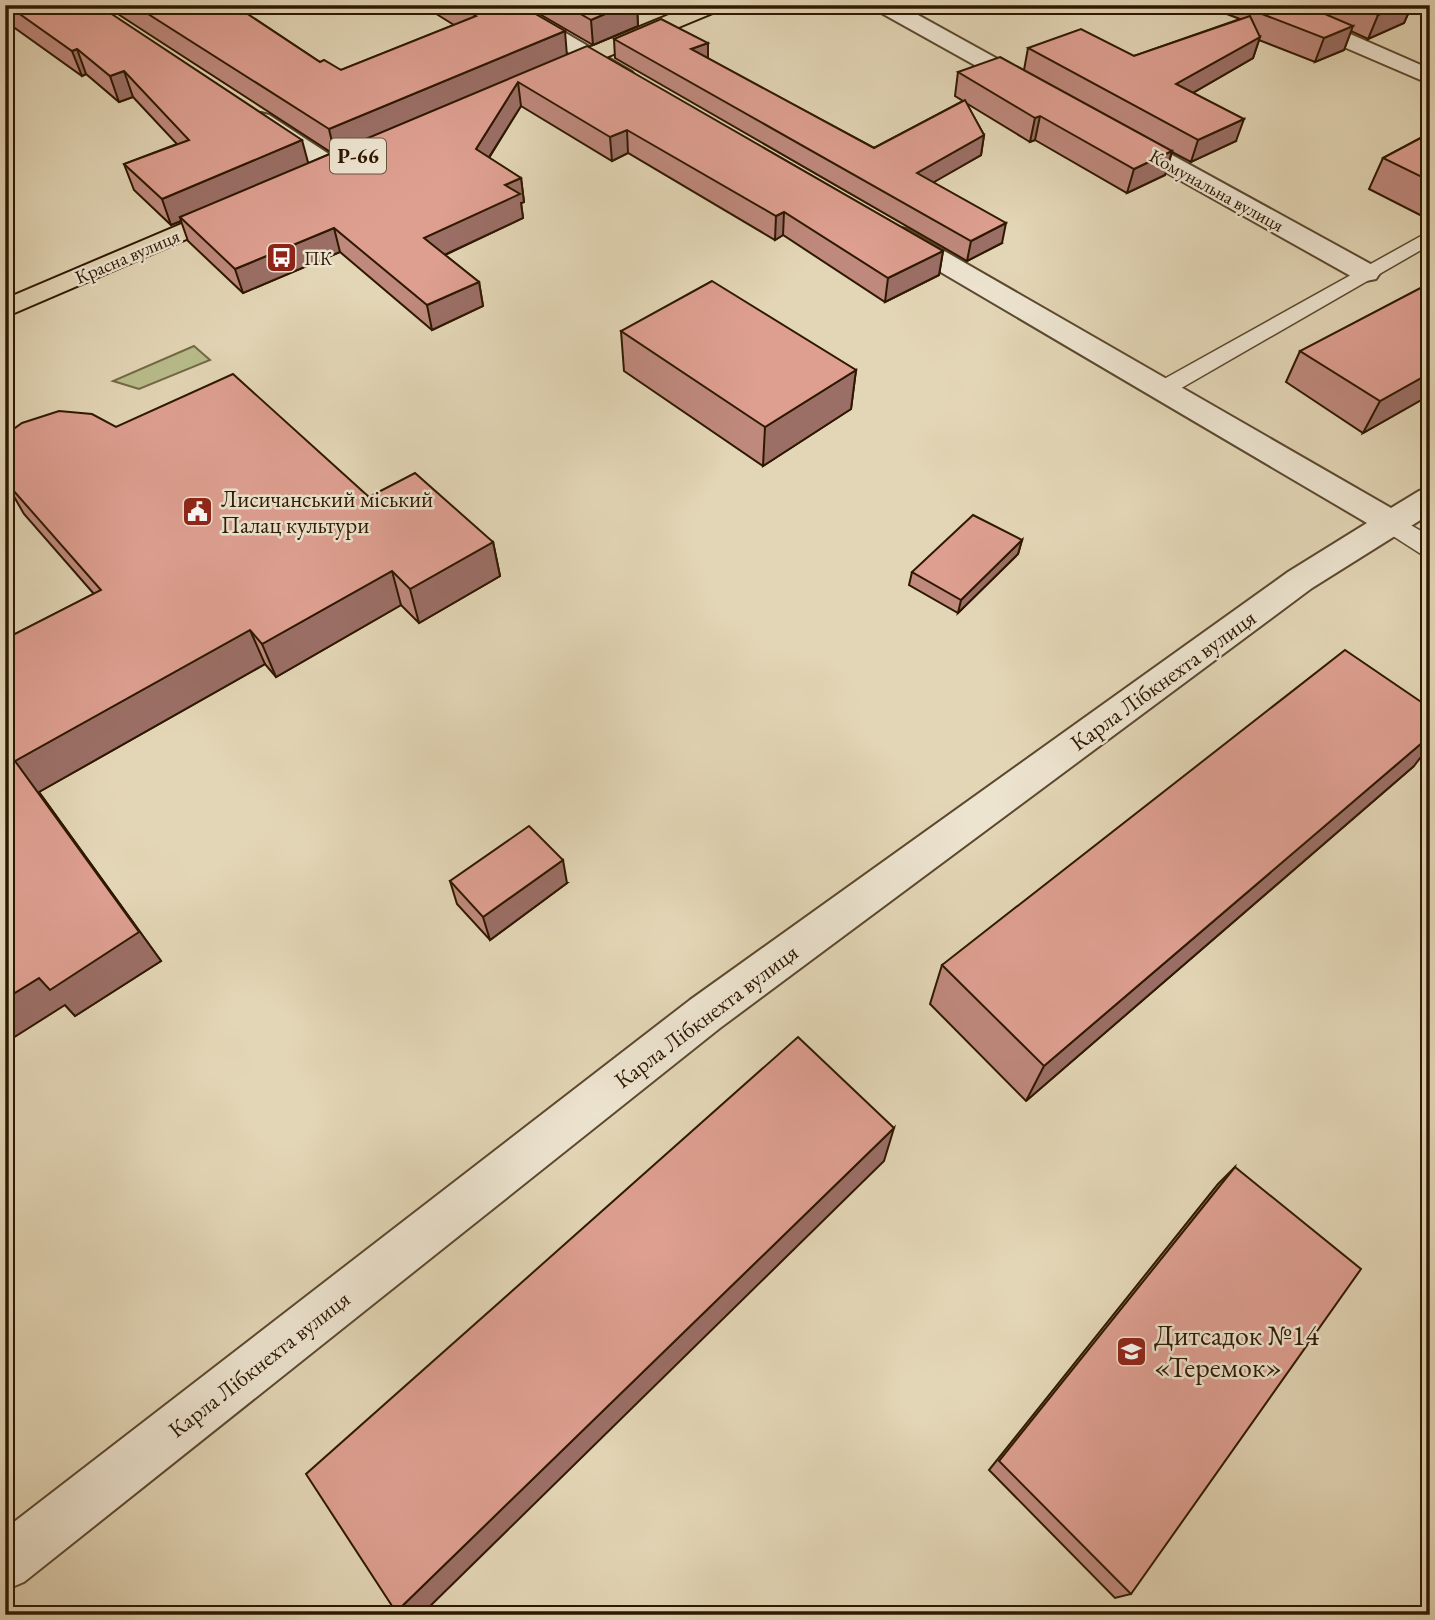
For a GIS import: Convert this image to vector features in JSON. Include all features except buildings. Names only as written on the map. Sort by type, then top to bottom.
[{"type":"main road","points":[[526,83],[712,5]]},
{"type":"main road","name":"Р-66","points":[[308,177],[344,162]]},
{"type":"main road","name":"Красна вулиця","points":[[5,309],[249,203]]},
{"type":"street","points":[[502,5],[649,91]]},
{"type":"street","points":[[884,5],[1053,99]]},
{"type":"street","points":[[1266,5],[1430,77]]},
{"type":"street","points":[[244,109],[344,162]]},
{"type":"street","name":"Комунальна вулиця","points":[[1101,126],[1366,273]]},
{"type":"street","points":[[876,223],[1391,523]]},
{"type":"street","name":"Карла Лібкнехта вулиця","points":[[5,1563],[705,1014],[1300,580],[1430,499]]},
{"type":"lane","points":[[1163,389],[1421,242]]},
{"type":"lane","points":[[1391,523],[1430,548]]},
{"type":"green space","points":[[194,346],[210,360],[139,389],[113,381]]},
{"type":"place","name":"ПК","points":[[281,258]]},
{"type":"place","name":"Лисичанський міський Палац культури","points":[[198,512]]},
{"type":"place","name":"Дитсадок №14 «Теремок»","points":[[1131,1351]]}]
